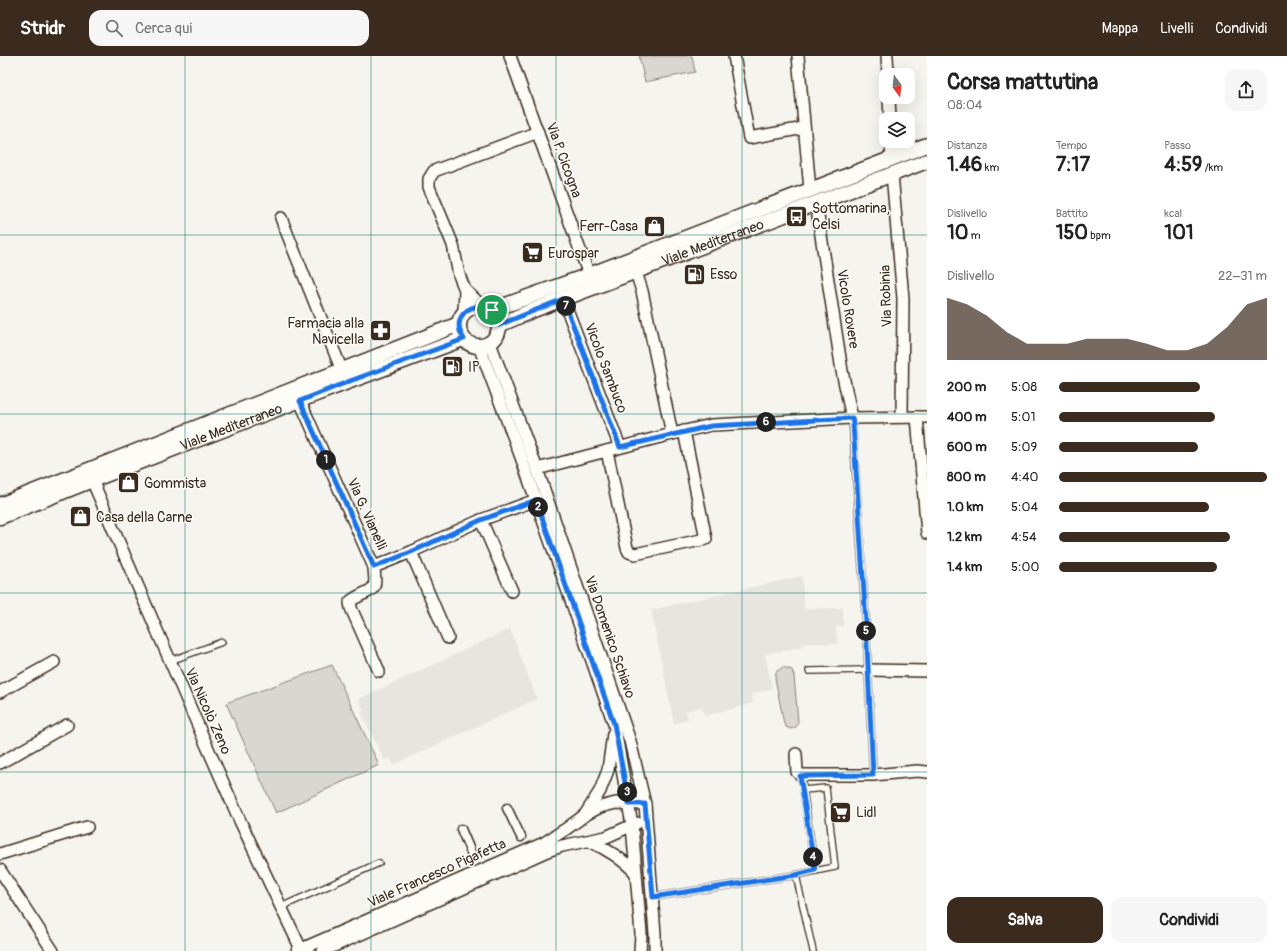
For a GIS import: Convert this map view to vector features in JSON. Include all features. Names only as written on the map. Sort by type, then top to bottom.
[{"type":"street","name":"Via P. Cicogna","points":[[510,56],[589,275]]},
{"type":"street","points":[[734,56],[749,138],[804,128]]},
{"type":"street","points":[[798,56],[810,190]]},
{"type":"street","points":[[887,56],[888,68]]},
{"type":"street","points":[[465,290],[460,335],[473,346],[484,345],[497,335],[499,325],[495,314],[465,290],[458,275],[453,245],[429,187],[428,179],[434,171],[538,132]]},
{"type":"street","name":"Viale Mediterraneo","points":[[487,308],[589,275],[927,145]]},
{"type":"street","points":[[891,148],[892,159]]},
{"type":"street","name":"Viale Mediterraneo","points":[[499,325],[563,299],[927,161]]},
{"type":"street","name":"Via Robinia","points":[[892,174],[903,298],[902,417]]},
{"type":"street","name":"Vicolo Rovere","points":[[816,203],[842,370],[852,418]]},
{"type":"street","points":[[281,218],[342,371]]},
{"type":"street","points":[[636,272],[642,291],[672,434]]},
{"type":"street","name":"Vicolo Sambuco","points":[[563,299],[620,447]]},
{"type":"street","points":[[461,318],[473,307],[487,308]]},
{"type":"street","name":"Viale Mediterraneo","points":[[0,504],[292,388],[342,371],[461,318]]},
{"type":"street","name":"Viale Mediterraneo","points":[[0,517],[350,381],[464,339]]},
{"type":"street","name":"Via Domenico Schiavo","points":[[484,345],[537,469],[624,724],[639,776],[645,804],[656,934],[655,951]]},
{"type":"street","name":"Via Domenico Schiavo","points":[[484,345],[614,724],[632,825],[641,934],[640,951]]},
{"type":"street","name":"Via G. Vianelli","points":[[300,401],[374,567],[481,520],[536,500]]},
{"type":"street","points":[[537,469],[684,431],[711,426],[852,418],[922,417],[927,533]]},
{"type":"street","points":[[607,451],[629,552],[634,554],[706,539],[684,431]]},
{"type":"street","name":"Via Nicolò Zeno","points":[[92,480],[241,823],[300,950]]},
{"type":"street","points":[[481,520],[512,591]]},
{"type":"street","points":[[411,552],[448,638]]},
{"type":"street","points":[[374,567],[374,585],[372,588],[354,598],[350,602],[351,608],[380,671]]},
{"type":"street","points":[[0,692],[54,662]]},
{"type":"street","points":[[868,670],[927,671]]},
{"type":"street","name":"Viale Francesco Pigafetta","points":[[585,815],[600,791],[608,770],[614,724]]},
{"type":"street","points":[[0,763],[67,725]]},
{"type":"street","points":[[796,754],[797,772],[800,776],[873,775],[917,771],[927,772]]},
{"type":"street","name":"Viale Francesco Pigafetta","points":[[323,951],[544,843],[585,815],[600,807],[616,803],[645,804]]},
{"type":"street","points":[[507,808],[520,837]]},
{"type":"street","name":"Viale Francesco Pigafetta","points":[[300,950],[547,851],[562,846],[606,837],[646,819]]},
{"type":"street","points":[[0,854],[87,827]]},
{"type":"street","points":[[461,829],[472,855]]},
{"type":"street","points":[[589,841],[606,849],[627,864],[636,874]]},
{"type":"street","points":[[0,870],[53,951]]},
{"type":"lane","points":[[852,418],[855,448],[873,775]]},
{"type":"lane","points":[[170,661],[222,642]]},
{"type":"lane","points":[[809,670],[868,670]]},
{"type":"lane","points":[[800,776],[815,870]]},
{"type":"lane","points":[[653,897],[796,875],[835,867],[826,788],[803,790]]},
{"type":"lane","points":[[281,907],[379,863]]},
{"type":"lane","points":[[796,875],[813,951]]},
{"type":"shaded area","points":[[639,56],[692,56],[695,72],[645,82]]},
{"type":"shaded area","points":[[802,576],[804,609],[843,608],[843,626],[836,627],[837,644],[807,643],[802,644],[802,647],[765,654],[772,689],[751,694],[753,703],[705,716],[702,707],[686,711],[688,719],[674,724],[651,610]]},
{"type":"shaded area","points":[[510,629],[537,699],[393,765],[390,758],[384,760],[361,712],[364,711],[359,699]]},
{"type":"shaded area","points":[[332,665],[379,765],[276,813],[226,703]]},
{"type":"shaded area","points":[[783,667],[792,670],[794,676],[798,722],[796,727],[791,729],[786,727],[784,724],[775,678],[776,672]]},
{"type":"place","name":"Sottomarina, Celsi","points":[[796,216]]},
{"type":"place","name":"Ferr-Casa","points":[[654,226]]},
{"type":"place","name":"Eurospar","points":[[533,253]]},
{"type":"place","name":"Esso","points":[[694,274]]},
{"type":"place","name":"Farmacia alla Navicella","points":[[380,331]]},
{"type":"place","name":"IP","points":[[453,367]]},
{"type":"place","name":"Gommista","points":[[128,483]]},
{"type":"place","name":"Casa della Carne","points":[[81,517]]},
{"type":"place","name":"Lidl","points":[[840,812]]},
{"type":"route","points":[[563,299],[620,447],[711,426],[852,418],[866,623],[873,775],[800,776],[815,870],[796,875],[653,897],[645,804],[629,804],[614,724],[607,700],[536,500],[481,520],[374,567],[300,401],[464,339],[460,335],[459,330],[462,315],[468,309],[478,306],[492,310],[498,320],[499,325],[563,299]]}]
